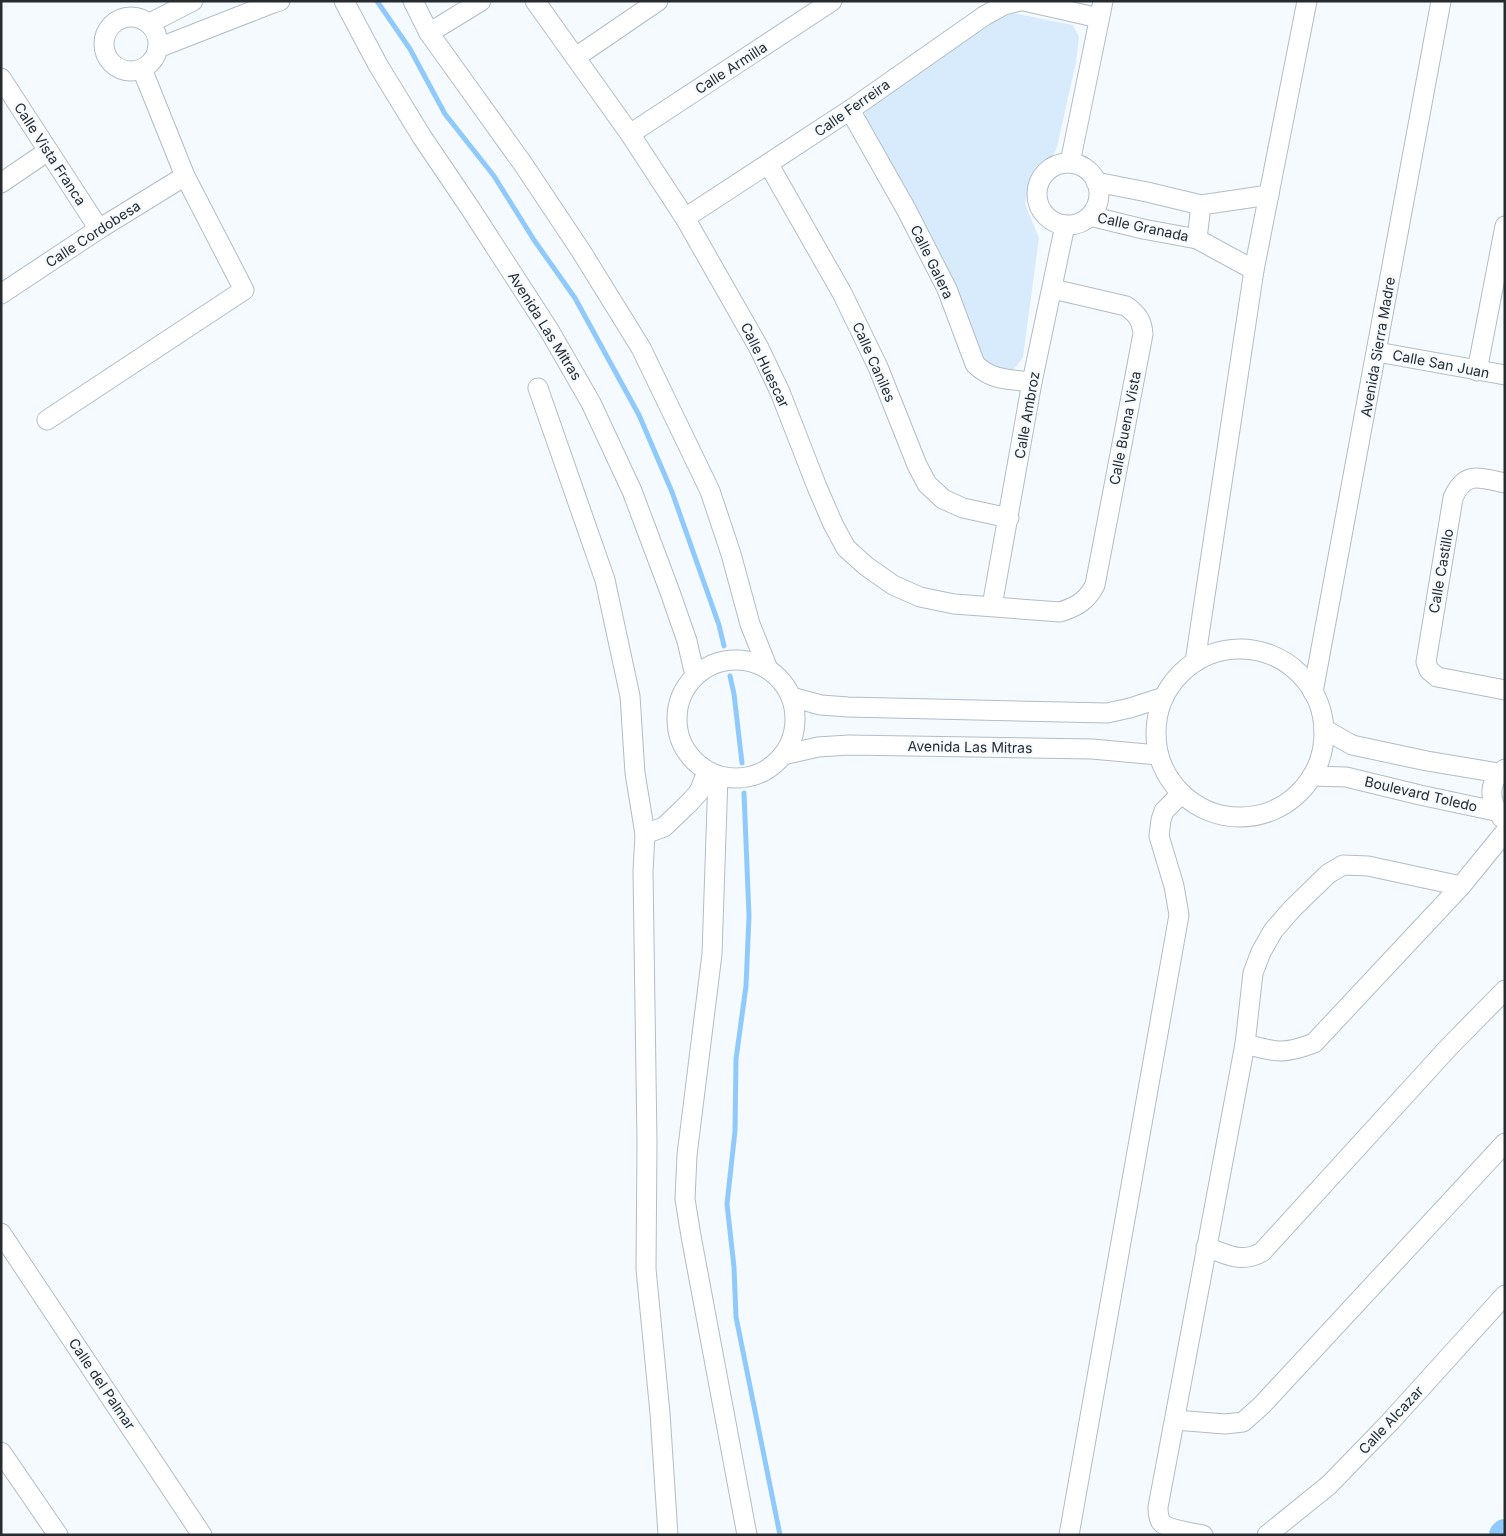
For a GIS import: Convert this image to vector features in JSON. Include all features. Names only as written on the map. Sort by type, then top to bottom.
[{"type":"street","points":[[150,23],[192,1]]},
{"type":"street","name":"Avenida Las Mitras","points":[[344,1],[378,65],[422,137],[549,330],[591,402],[632,491],[684,633],[696,676]]},
{"type":"street","points":[[413,1],[429,33],[523,164],[581,251],[641,348],[710,491],[750,624],[768,669]]},
{"type":"street","points":[[429,33],[481,1]]},
{"type":"street","name":"Calle Huescar","points":[[535,1],[630,134],[685,218],[759,348],[780,392],[833,524],[846,548],[866,566],[893,585],[920,597],[954,604],[1060,612]]},
{"type":"street","points":[[576,57],[658,1]]},
{"type":"street","name":"Calle Armilla","points":[[630,134],[832,1]]},
{"type":"street","name":"Calle Ferreira","points":[[685,218],[769,165],[984,16],[1004,5],[1020,1]]},
{"type":"street","points":[[1024,1],[1101,10],[1070,163]]},
{"type":"street","points":[[1195,662],[1254,270],[1307,1]]},
{"type":"street","name":"Avenida Sierra Madre","points":[[1313,692],[1441,1]]},
{"type":"street","points":[[158,48],[275,2]]},
{"type":"street","points":[[118,10],[142,18],[150,23],[158,39],[158,48],[156,57],[150,64],[134,72],[124,71],[109,61],[103,44],[105,35],[118,10]]},
{"type":"street","points":[[47,420],[244,290],[185,176],[142,69]]},
{"type":"street","name":"Calle Vista Franca","points":[[1,78],[99,229]]},
{"type":"street","name":"Calle Galera","points":[[850,110],[906,209],[947,289],[975,364],[984,372],[995,377],[1032,382]]},
{"type":"street","points":[[1,183],[48,151]]},
{"type":"street","points":[[1070,163],[1081,166],[1090,173],[1096,182],[1098,200],[1090,216],[1083,221],[1065,225],[1054,222],[1044,214],[1038,204],[1037,192],[1040,180],[1048,170],[1058,165],[1070,163]]},
{"type":"street","name":"Calle Caniles","points":[[769,165],[842,293],[878,367],[917,465],[928,484],[942,499],[963,508],[1009,518]]},
{"type":"street","name":"Calle Cordobesa","points":[[1,294],[99,229],[185,176]]},
{"type":"street","points":[[1096,182],[1201,205],[1269,194]]},
{"type":"street","name":"Calle Granada","points":[[1197,239],[1201,205]]},
{"type":"street","name":"Calle Granada","points":[[1090,216],[1143,229],[1197,239],[1254,270]]},
{"type":"street","name":"Calle Ambroz","points":[[992,606],[1032,382],[1065,225]]},
{"type":"street","points":[[1477,371],[1505,226]]},
{"type":"street","name":"Calle Buena Vista","points":[[1053,289],[1126,306],[1136,313],[1140,319],[1143,334],[1095,585],[1085,600],[1076,606],[1060,612]]},
{"type":"street","name":"Calle San Juan","points":[[1377,352],[1505,376]]},
{"type":"street","points":[[538,388],[605,580],[630,696],[635,773],[645,834],[642,871],[647,1142],[646,1269],[660,1413],[668,1535]]},
{"type":"street","name":"Calle Castillo","points":[[1505,483],[1480,478],[1470,479],[1458,486],[1453,498],[1426,662],[1429,670],[1437,676],[1505,690]]},
{"type":"street","points":[[1224,650],[1255,650],[1284,662],[1296,671],[1313,692],[1318,702],[1324,729],[1319,761],[1312,776],[1298,794],[1280,807],[1251,817],[1236,818],[1206,811],[1193,804],[1181,794],[1164,770],[1158,755],[1156,740],[1159,711],[1164,697],[1177,678],[1195,662],[1224,650]]},
{"type":"street","points":[[730,660],[744,660],[768,669],[782,682],[791,697],[794,709],[794,733],[783,755],[770,768],[754,776],[742,778],[713,774],[698,765],[683,747],[676,723],[677,710],[687,686],[696,676],[718,663],[730,660]]},
{"type":"street","points":[[791,697],[821,705],[848,707],[1107,713],[1164,697]]},
{"type":"street","points":[[1324,729],[1352,746],[1427,761],[1502,771],[1494,782],[1491,791],[1492,801],[1500,816]]},
{"type":"street","name":"Avenida Las Mitras","points":[[783,755],[818,748],[849,745],[1092,749],[1158,755]]},
{"type":"street","name":"Boulevard Toledo","points":[[1346,777],[1352,746]]},
{"type":"street","points":[[645,834],[664,827],[688,804],[713,774]]},
{"type":"street","points":[[713,774],[712,954],[687,1155],[685,1200],[690,1236],[747,1535]]},
{"type":"street","name":"Boulevard Toledo","points":[[1312,776],[1346,777],[1500,816]]},
{"type":"street","points":[[1069,1535],[1179,915],[1174,886],[1159,836],[1164,811],[1181,794]]},
{"type":"street","points":[[1245,1044],[1269,1051],[1286,1052],[1314,1043],[1461,886],[1505,832]]},
{"type":"street","points":[[1203,1535],[1166,1526],[1161,1522],[1158,1515],[1158,1506],[1245,1044],[1254,973],[1261,952],[1273,931],[1292,909],[1328,874],[1343,865],[1368,866],[1461,886]]},
{"type":"street","points":[[1206,1247],[1242,1259],[1252,1258],[1262,1252],[1448,1048],[1505,990]]},
{"type":"street","points":[[1175,1420],[1225,1424],[1243,1422],[1262,1405],[1505,1143]]},
{"type":"street","name":"Calle del Palmar","points":[[1,1233],[202,1535]]},
{"type":"street","name":"Calle Alcazar","points":[[1267,1535],[1329,1485],[1396,1415],[1505,1295]]},
{"type":"street","points":[[1,1452],[58,1535]]},
{"type":"shaded area","points":[[1013,13],[1073,25],[1079,37],[1076,62],[1057,147],[1052,158],[1035,172],[1029,185],[1025,204],[1039,238],[1023,357],[1015,368],[1004,372],[987,366],[949,277],[864,117],[868,106],[997,20]]},
{"type":"waterway","points":[[377,1],[410,49],[445,114],[494,176],[534,240],[575,298],[639,415],[672,492],[719,625],[724,646]]},
{"type":"waterway","points":[[730,676],[734,694],[742,763]]},
{"type":"waterway","points":[[744,793],[749,916],[746,986],[736,1059],[735,1131],[727,1204],[734,1267],[736,1317],[780,1535]]}]
